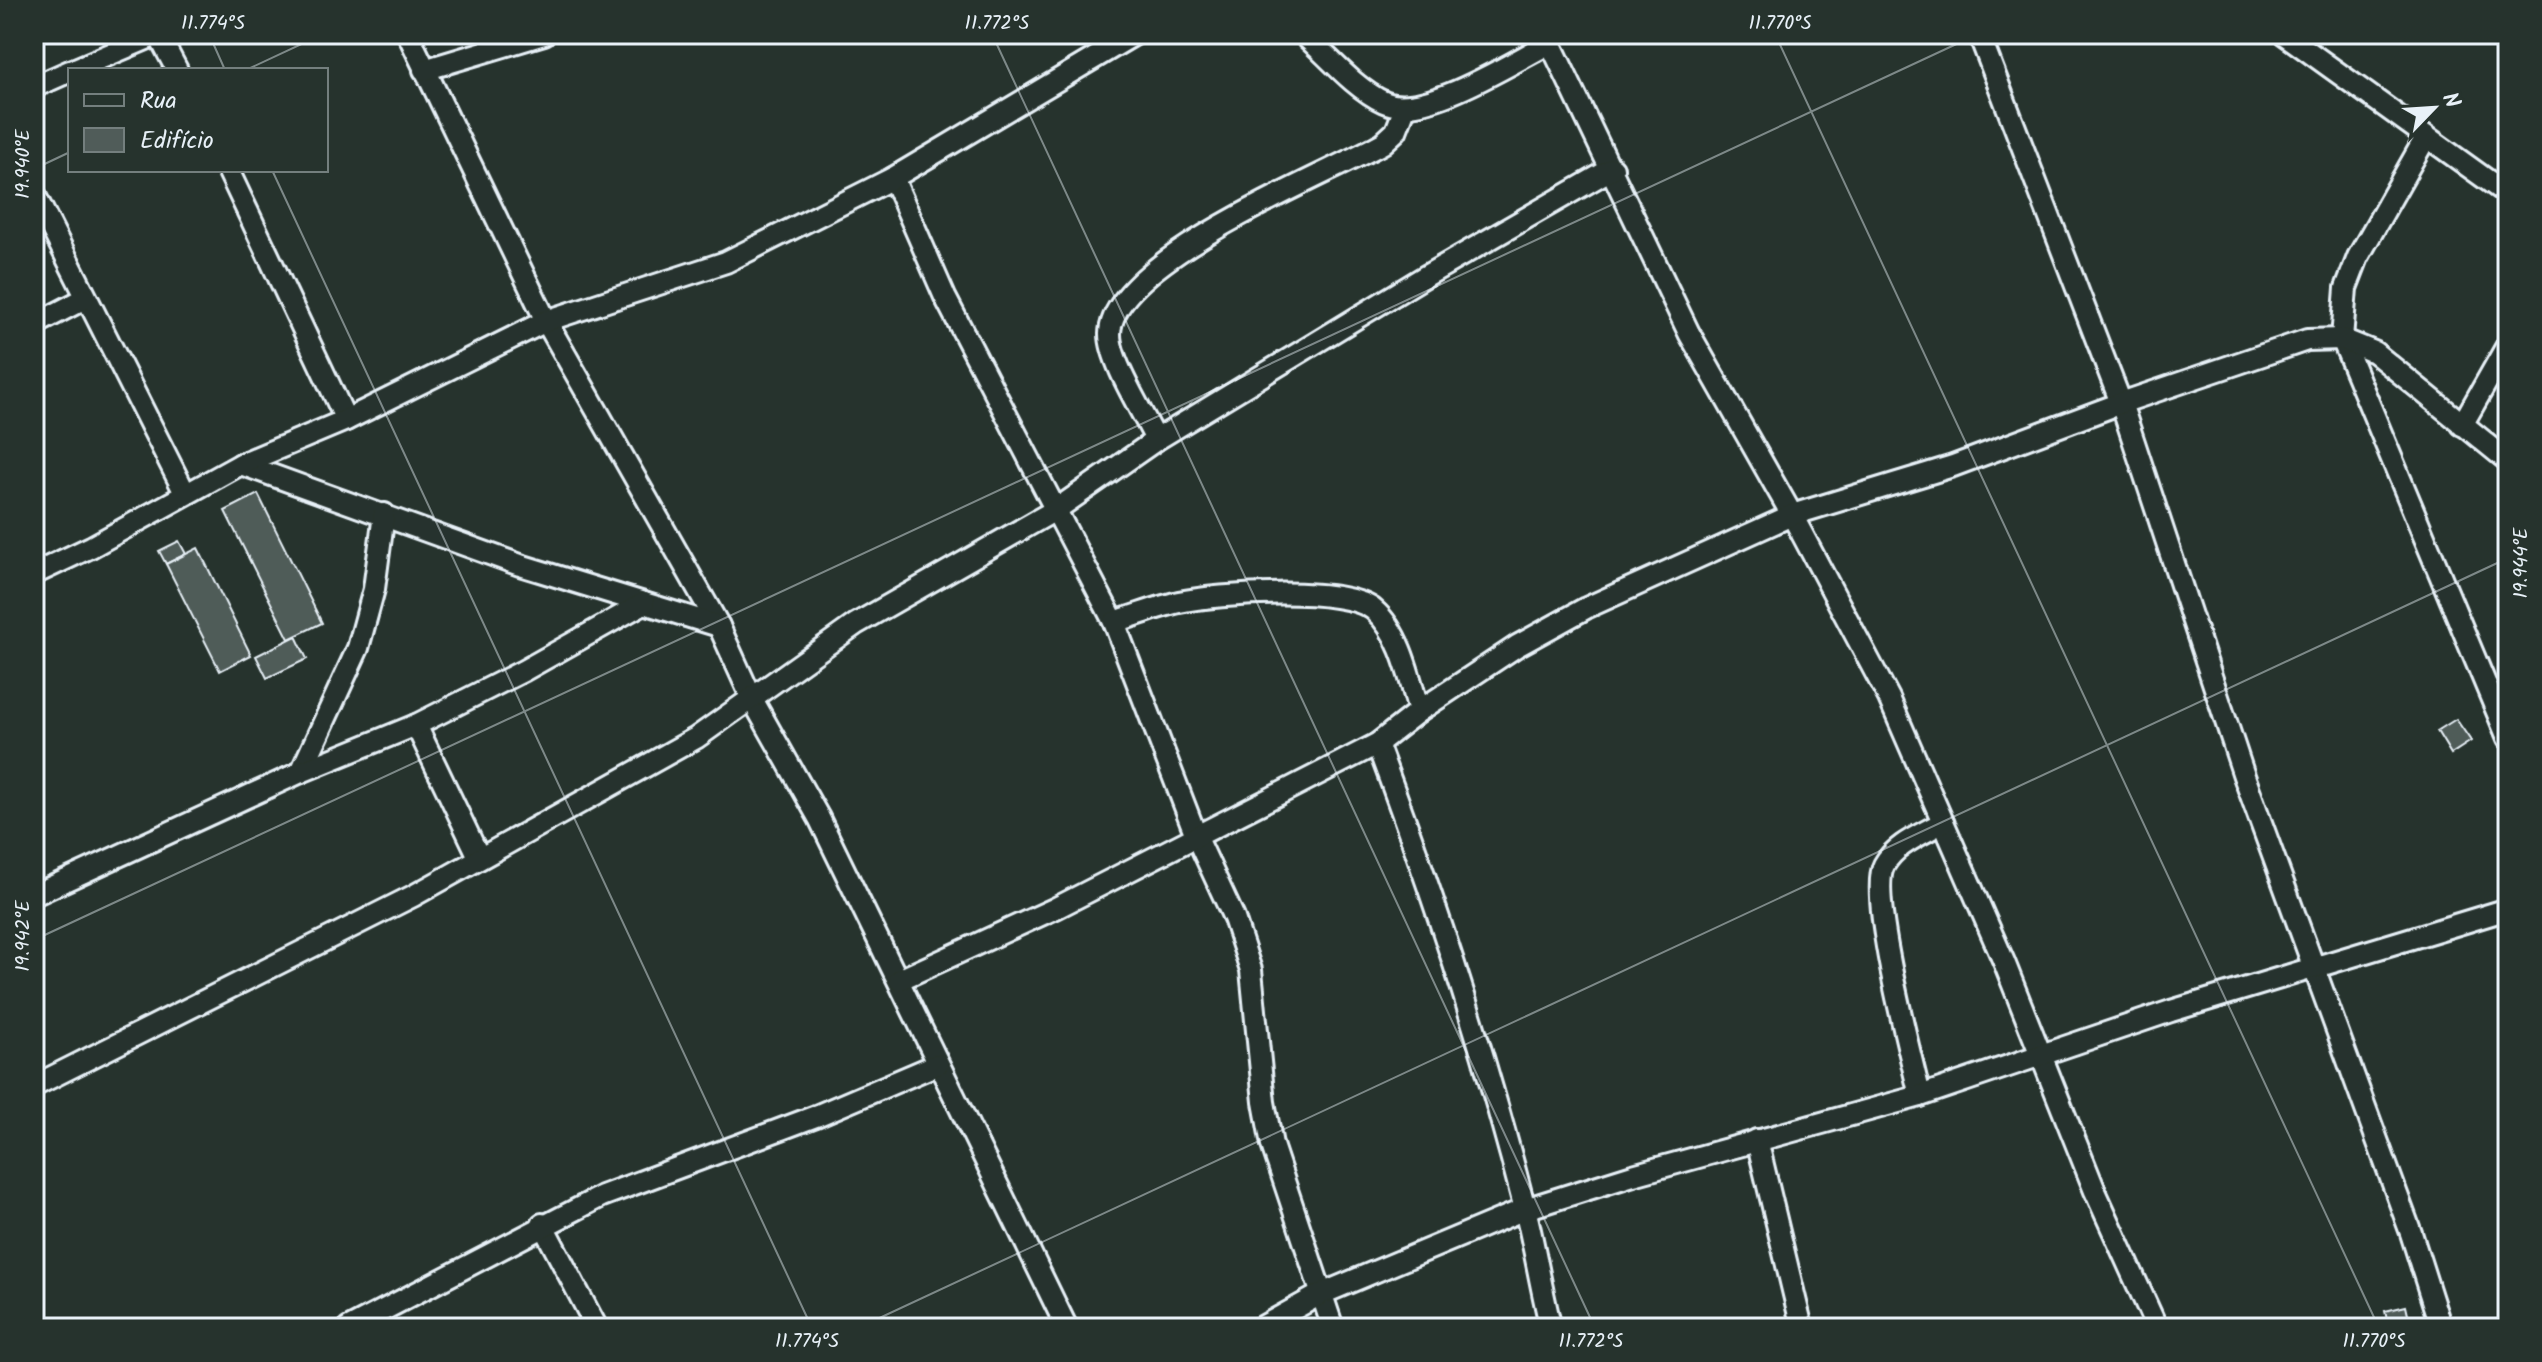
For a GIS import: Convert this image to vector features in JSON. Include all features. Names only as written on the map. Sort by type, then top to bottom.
[{"type":"street","points":[[79,68],[158,34],[176,68]]},
{"type":"street","points":[[408,34],[546,321],[719,626],[752,699],[819,818],[1067,1328]]},
{"type":"street","points":[[424,70],[544,34]]},
{"type":"street","points":[[34,574],[91,547],[241,464],[346,420],[546,321],[726,262],[893,178],[1135,34]]},
{"type":"street","points":[[1303,34],[1368,93],[1386,103],[1405,108],[1463,86],[1548,38],[1613,168],[1689,333],[1792,515],[1889,698],[2043,1053],[2095,1191],[2157,1328]]},
{"type":"street","points":[[1979,34],[2121,403],[2244,776],[2441,1328]]},
{"type":"street","points":[[2284,34],[2508,195]]},
{"type":"street","points":[[34,87],[68,73]]},
{"type":"street","points":[[1156,440],[1116,356],[1110,335],[1114,315],[1126,297],[1170,257],[1195,242],[1383,143],[1396,131],[1405,108]]},
{"type":"street","points":[[2426,137],[2358,257],[2346,288],[2342,339],[2508,738]]},
{"type":"street","points":[[34,1086],[413,896],[696,738],[856,624],[1057,509],[1156,440],[1424,277],[1613,168]]},
{"type":"street","points":[[229,172],[346,420]]},
{"type":"street","points":[[893,178],[945,297],[1114,622],[1197,838],[1234,918],[1251,970],[1264,1102],[1272,1145],[1319,1295],[1333,1328]]},
{"type":"street","points":[[34,193],[84,299],[126,373],[185,493]]},
{"type":"street","points":[[34,325],[84,299]]},
{"type":"street","points":[[899,980],[1197,838],[1377,744],[1419,711],[1517,646],[1586,608],[1792,515],[1953,466],[2121,403],[2307,340],[2342,339],[2374,352],[2508,461]]},
{"type":"street","points":[[2462,425],[2508,344]]},
{"type":"street","points":[[241,464],[520,565],[719,626]]},
{"type":"street","points":[[301,772],[358,648],[374,589],[384,514]]},
{"type":"street","points":[[1114,622],[1180,602],[1242,595],[1349,599],[1374,610],[1392,637],[1407,667],[1419,711]]},
{"type":"street","points":[[34,895],[301,772],[416,725],[523,671],[644,603]]},
{"type":"street","points":[[416,725],[479,857]]},
{"type":"street","points":[[1377,744],[1421,860],[1525,1209],[1551,1328]]},
{"type":"street","points":[[1920,1096],[1880,903],[1882,868],[1894,851],[1943,822]]},
{"type":"street","points":[[1260,1328],[1319,1295],[1525,1209],[1757,1140],[1920,1096],[2043,1053],[2508,909]]},
{"type":"street","points":[[349,1328],[542,1224],[602,1196],[816,1116],[938,1064]]},
{"type":"street","points":[[1757,1140],[1802,1328]]},
{"type":"street","points":[[542,1224],[597,1328]]},
{"type":"building","points":[[258,494],[322,623],[289,639],[225,511]]},
{"type":"building","points":[[179,541],[186,554],[166,564],[159,551]]},
{"type":"building","points":[[198,548],[251,655],[220,671],[166,564]]},
{"type":"building","points":[[296,636],[307,659],[267,678],[256,656]]},
{"type":"building","points":[[2456,719],[2471,741],[2451,754],[2437,731]]},
{"type":"building","points":[[2406,1306],[2411,1328],[2389,1328],[2385,1311]]}]
